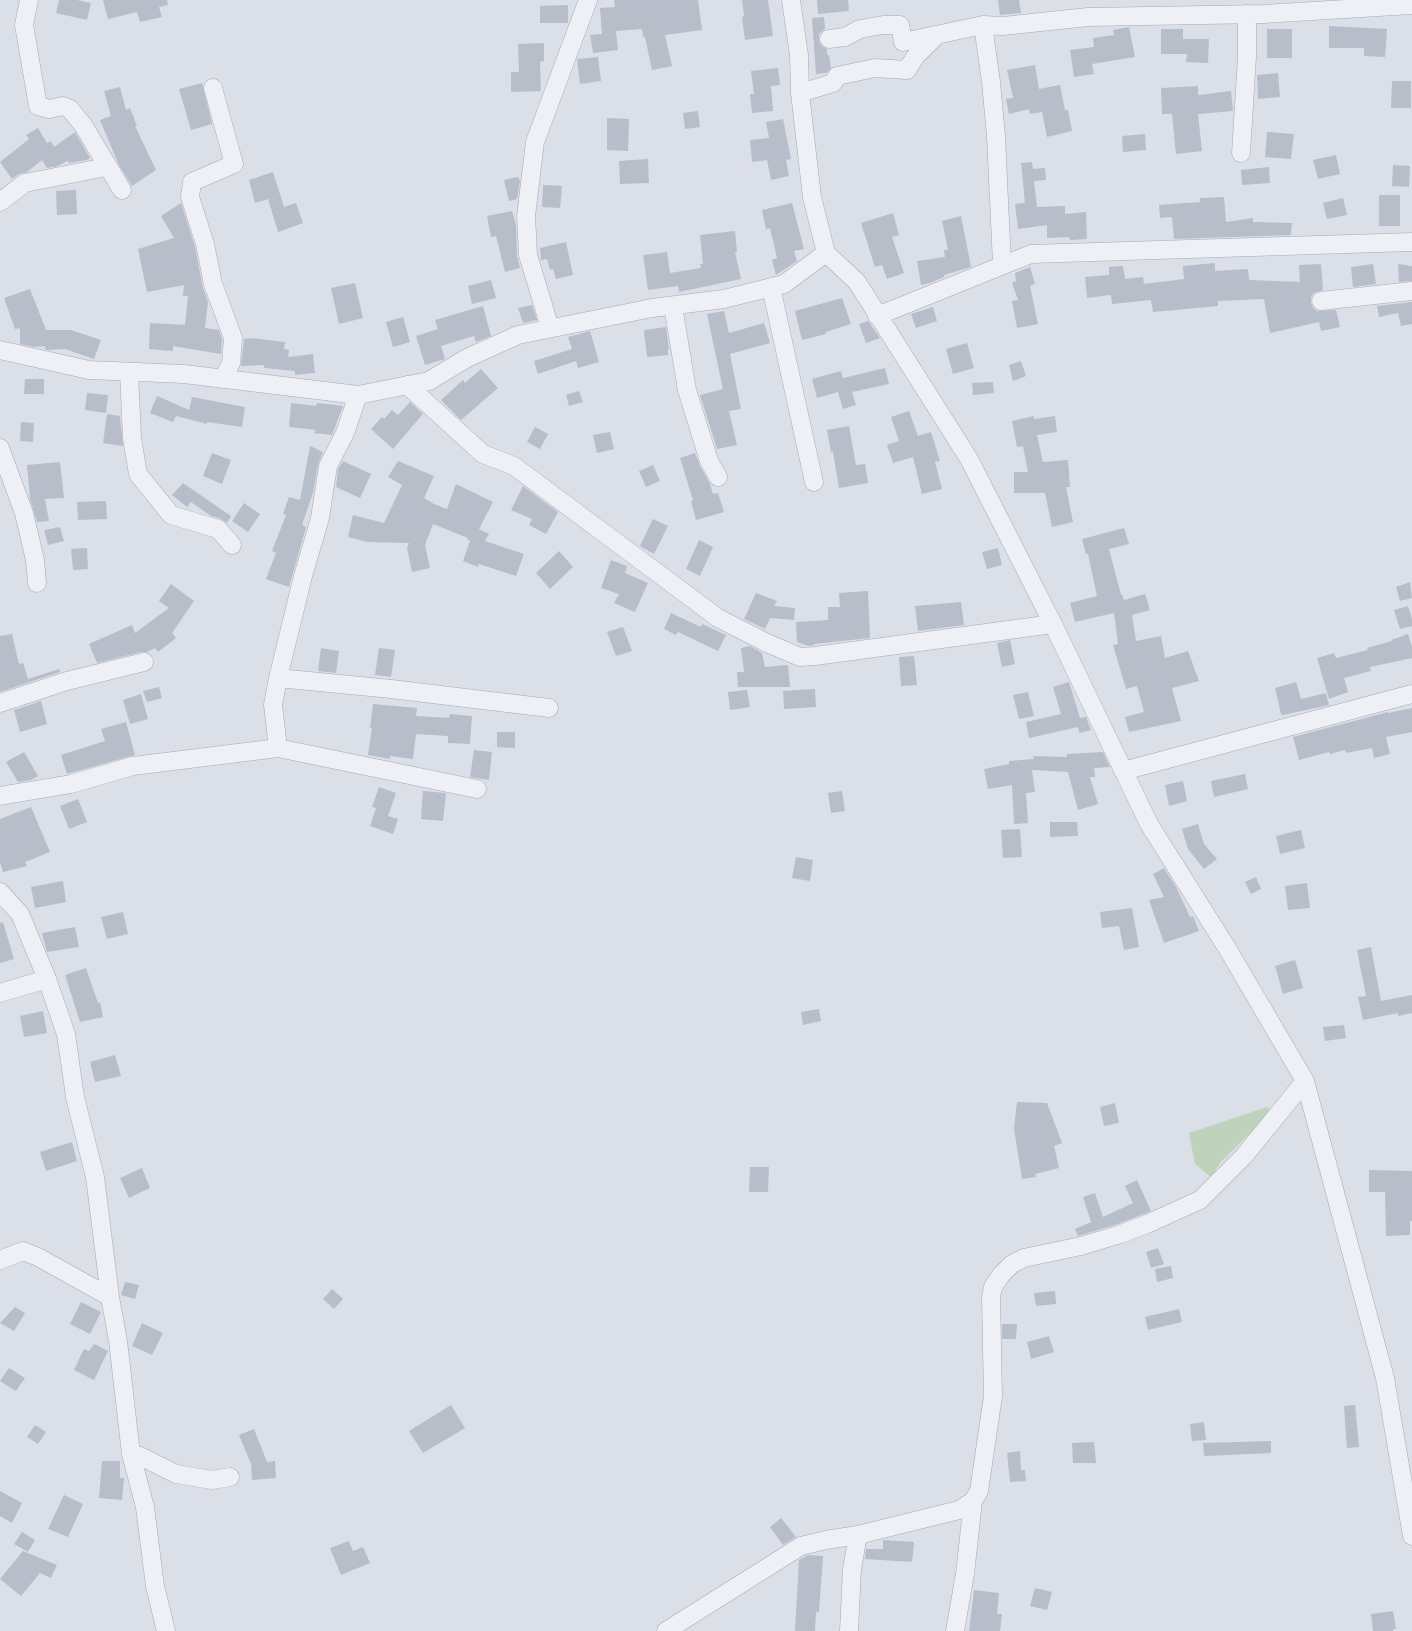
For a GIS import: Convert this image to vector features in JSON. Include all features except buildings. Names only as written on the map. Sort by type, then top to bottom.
[{"type":"street","points":[[29,0],[24,25],[38,106],[49,109],[63,106],[70,109],[122,190]]},
{"type":"street","points":[[550,328],[528,255],[527,206],[535,142],[588,0]]},
{"type":"street","points":[[791,0],[800,55],[800,93],[812,197],[826,253],[857,282],[969,459],[1149,824],[1227,948],[1305,1081],[1385,1378],[1408,1494],[1412,1536]]},
{"type":"street","points":[[828,39],[845,37],[860,29],[883,25],[900,25],[903,42],[983,25],[1003,26],[1088,17],[1243,9],[1412,5]]},
{"type":"street","points":[[1242,153],[1247,57],[1243,9]]},
{"type":"street","points":[[983,25],[996,136],[1002,264]]},
{"type":"street","points":[[800,93],[833,83],[837,76],[875,68],[907,70],[915,57],[937,35]]},
{"type":"street","points":[[213,88],[234,164],[192,182],[190,197],[204,244],[213,284],[233,338],[231,363],[223,379]]},
{"type":"street","points":[[0,202],[25,183],[101,168],[107,164]]},
{"type":"street","points":[[877,316],[1002,264],[1031,254],[1412,242]]},
{"type":"street","points":[[0,350],[89,370],[184,374],[358,396],[429,381],[466,358],[518,334],[673,306],[724,299],[784,284],[826,253]]},
{"type":"street","points":[[771,287],[814,482]]},
{"type":"street","points":[[1321,301],[1412,291]]},
{"type":"street","points":[[673,306],[687,390],[709,461],[718,477]]},
{"type":"street","points":[[129,372],[132,438],[138,474],[171,515],[218,529],[232,545]]},
{"type":"street","points":[[407,385],[483,454],[514,466],[718,618],[766,643],[800,657],[1052,624]]},
{"type":"street","points":[[278,748],[272,705],[278,678],[302,576],[320,518],[328,466],[344,433],[358,396]]},
{"type":"street","points":[[0,448],[24,513],[35,560],[37,583]]},
{"type":"street","points":[[0,703],[68,681],[144,662]]},
{"type":"street","points":[[278,678],[391,689],[549,708]]},
{"type":"street","points":[[1123,771],[1412,694]]},
{"type":"street","points":[[0,796],[71,784],[133,766],[278,748],[477,789]]},
{"type":"street","points":[[0,892],[20,914],[47,979],[66,1034],[75,1097],[94,1177],[118,1341],[131,1454],[145,1507],[155,1586],[166,1631]]},
{"type":"street","points":[[0,992],[47,979]]},
{"type":"street","points":[[955,1631],[965,1574],[973,1501],[979,1491],[993,1396],[991,1297],[993,1287],[1012,1264],[1024,1258],[1081,1246],[1121,1234],[1200,1200],[1244,1156],[1305,1081]]},
{"type":"street","points":[[0,1260],[23,1251],[38,1257],[110,1296]]},
{"type":"street","points":[[131,1454],[140,1456],[176,1474],[212,1480],[230,1476]]},
{"type":"street","points":[[666,1631],[801,1546],[858,1535],[959,1510],[973,1501]]},
{"type":"street","points":[[849,1631],[852,1569],[858,1535]]},
{"type":"green space","points":[[1267,1107],[1271,1112],[1220,1163],[1211,1177],[1195,1164],[1189,1133]]}]
